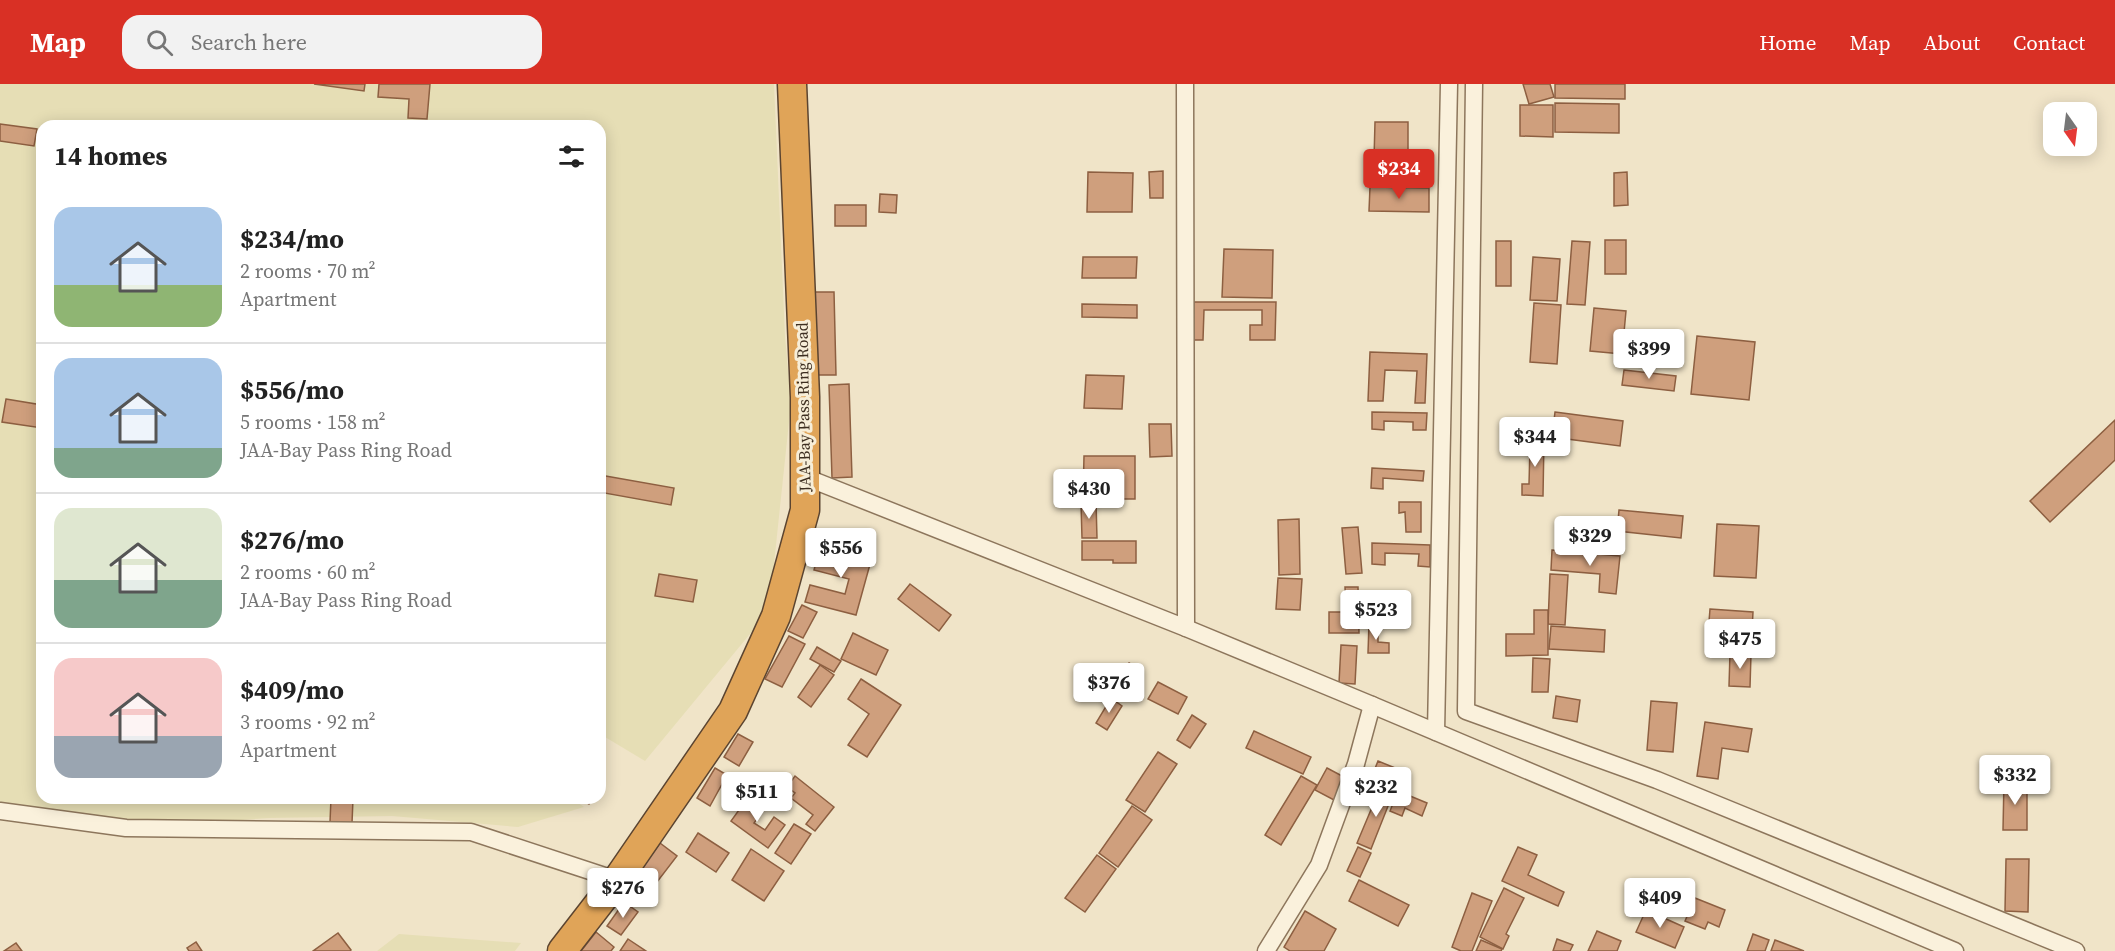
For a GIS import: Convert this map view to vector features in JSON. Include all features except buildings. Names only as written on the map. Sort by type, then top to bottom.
[{"type":"highway","name":"JAA-Bay Pass Ring Road","points":[[562,951],[617,880],[733,711],[776,616],[805,510],[805,397],[792,84]]},
{"type":"street","points":[[1185,84],[1186,628]]},
{"type":"street","points":[[1436,732],[1449,84]]},
{"type":"street","points":[[1473,84],[1466,711],[1657,780],[2076,951]]},
{"type":"street","points":[[805,477],[1186,628],[1955,951]]},
{"type":"street","points":[[1266,951],[1320,865],[1356,764],[1372,705]]},
{"type":"street","points":[[0,811],[126,828],[471,832],[617,880]]},
{"type":"shaded area","points":[[0,84],[774,84],[785,336],[791,403],[769,611],[645,761],[606,738],[606,120],[36,120],[36,804],[580,804],[584,807],[518,827],[392,816],[269,818],[126,828],[0,805]]},
{"type":"shaded area","points":[[399,934],[521,943],[515,951],[377,951]]}]
